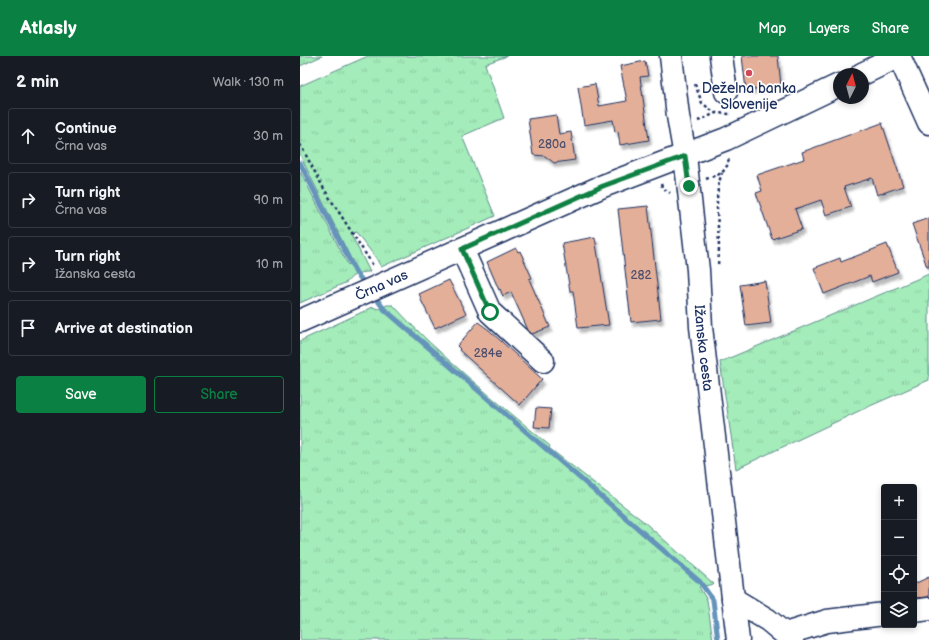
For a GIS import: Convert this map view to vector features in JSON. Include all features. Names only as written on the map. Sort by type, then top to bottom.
[{"type":"street","name":"Ižanska cesta","points":[[671,56],[678,116],[685,156],[698,270],[701,327],[738,640]]},
{"type":"street","points":[[721,56],[726,92]]},
{"type":"street","points":[[869,71],[899,56],[929,123]]},
{"type":"street","name":"Črna vas","points":[[300,321],[372,284],[462,249],[603,186],[685,156],[726,139],[833,88]]},
{"type":"street","points":[[462,249],[490,312],[543,361]]},
{"type":"street","points":[[733,599],[768,620],[788,637],[826,621],[881,614]]},
{"type":"street","points":[[917,611],[929,609]]},
{"type":"path","points":[[695,78],[702,103],[705,107],[722,115]]},
{"type":"path","points":[[708,117],[716,113]]},
{"type":"path","points":[[300,144],[372,284]]},
{"type":"path","points":[[712,176],[722,173],[729,163],[727,154]]},
{"type":"path","points":[[660,182],[662,187],[671,193],[675,192]]},
{"type":"green space","points":[[300,56],[322,56],[300,66]]},
{"type":"green space","points":[[368,56],[507,56],[485,64],[504,118],[462,136],[495,216],[381,267],[356,232],[351,234],[370,272],[357,274],[347,282],[300,303],[300,171],[348,265],[352,261],[300,155],[300,86]]},
{"type":"green space","points":[[929,274],[929,380],[861,410],[736,469],[720,362]]},
{"type":"green space","points":[[387,305],[393,305],[449,361],[550,446],[549,448],[643,521],[714,584],[699,587],[707,600],[713,640],[300,640],[300,341],[373,307],[378,309]]},
{"type":"building","points":[[742,56],[778,56],[781,86],[746,90]]},
{"type":"building","points":[[645,61],[648,76],[640,77],[649,140],[620,145],[618,131],[615,132],[613,120],[584,125],[578,87],[595,84],[599,106],[627,101],[620,66]]},
{"type":"building","points":[[556,115],[559,134],[571,132],[575,160],[554,163],[545,156],[533,155],[528,119]]},
{"type":"building","points":[[882,123],[903,186],[877,195],[872,178],[844,187],[851,207],[826,215],[821,200],[795,209],[802,229],[772,239],[756,193],[762,191],[757,175],[804,159],[802,152]]},
{"type":"building","points":[[648,206],[661,319],[631,322],[618,209]]},
{"type":"building","points":[[929,218],[929,267],[927,267],[912,224]]},
{"type":"building","points":[[595,237],[609,325],[578,328],[573,291],[570,291],[562,243]]},
{"type":"building","points":[[887,244],[898,272],[872,282],[870,276],[824,294],[814,268],[840,258],[841,262]]},
{"type":"building","points":[[516,248],[518,252],[520,251],[532,278],[529,279],[550,327],[532,334],[528,330],[511,292],[503,296],[500,289],[499,290],[487,262]]},
{"type":"building","points":[[449,280],[466,314],[435,328],[419,294]]},
{"type":"building","points":[[765,281],[771,323],[746,326],[740,285]]},
{"type":"building","points":[[478,322],[489,330],[542,379],[520,405],[459,350],[460,349],[457,346]]},
{"type":"building","points":[[536,408],[551,409],[549,428],[534,427]]},
{"type":"building","points":[[929,577],[929,597],[917,598],[917,583]]},
{"type":"waterway","points":[[300,163],[356,273],[367,286]]},
{"type":"waterway","points":[[373,294],[384,309],[700,582],[713,600],[718,640]]},
{"type":"place","name":"Deželna banka Slovenije","points":[[749,73]]},
{"type":"route","points":[[490,312],[470,270],[462,249],[603,186],[685,156],[689,186]]}]
